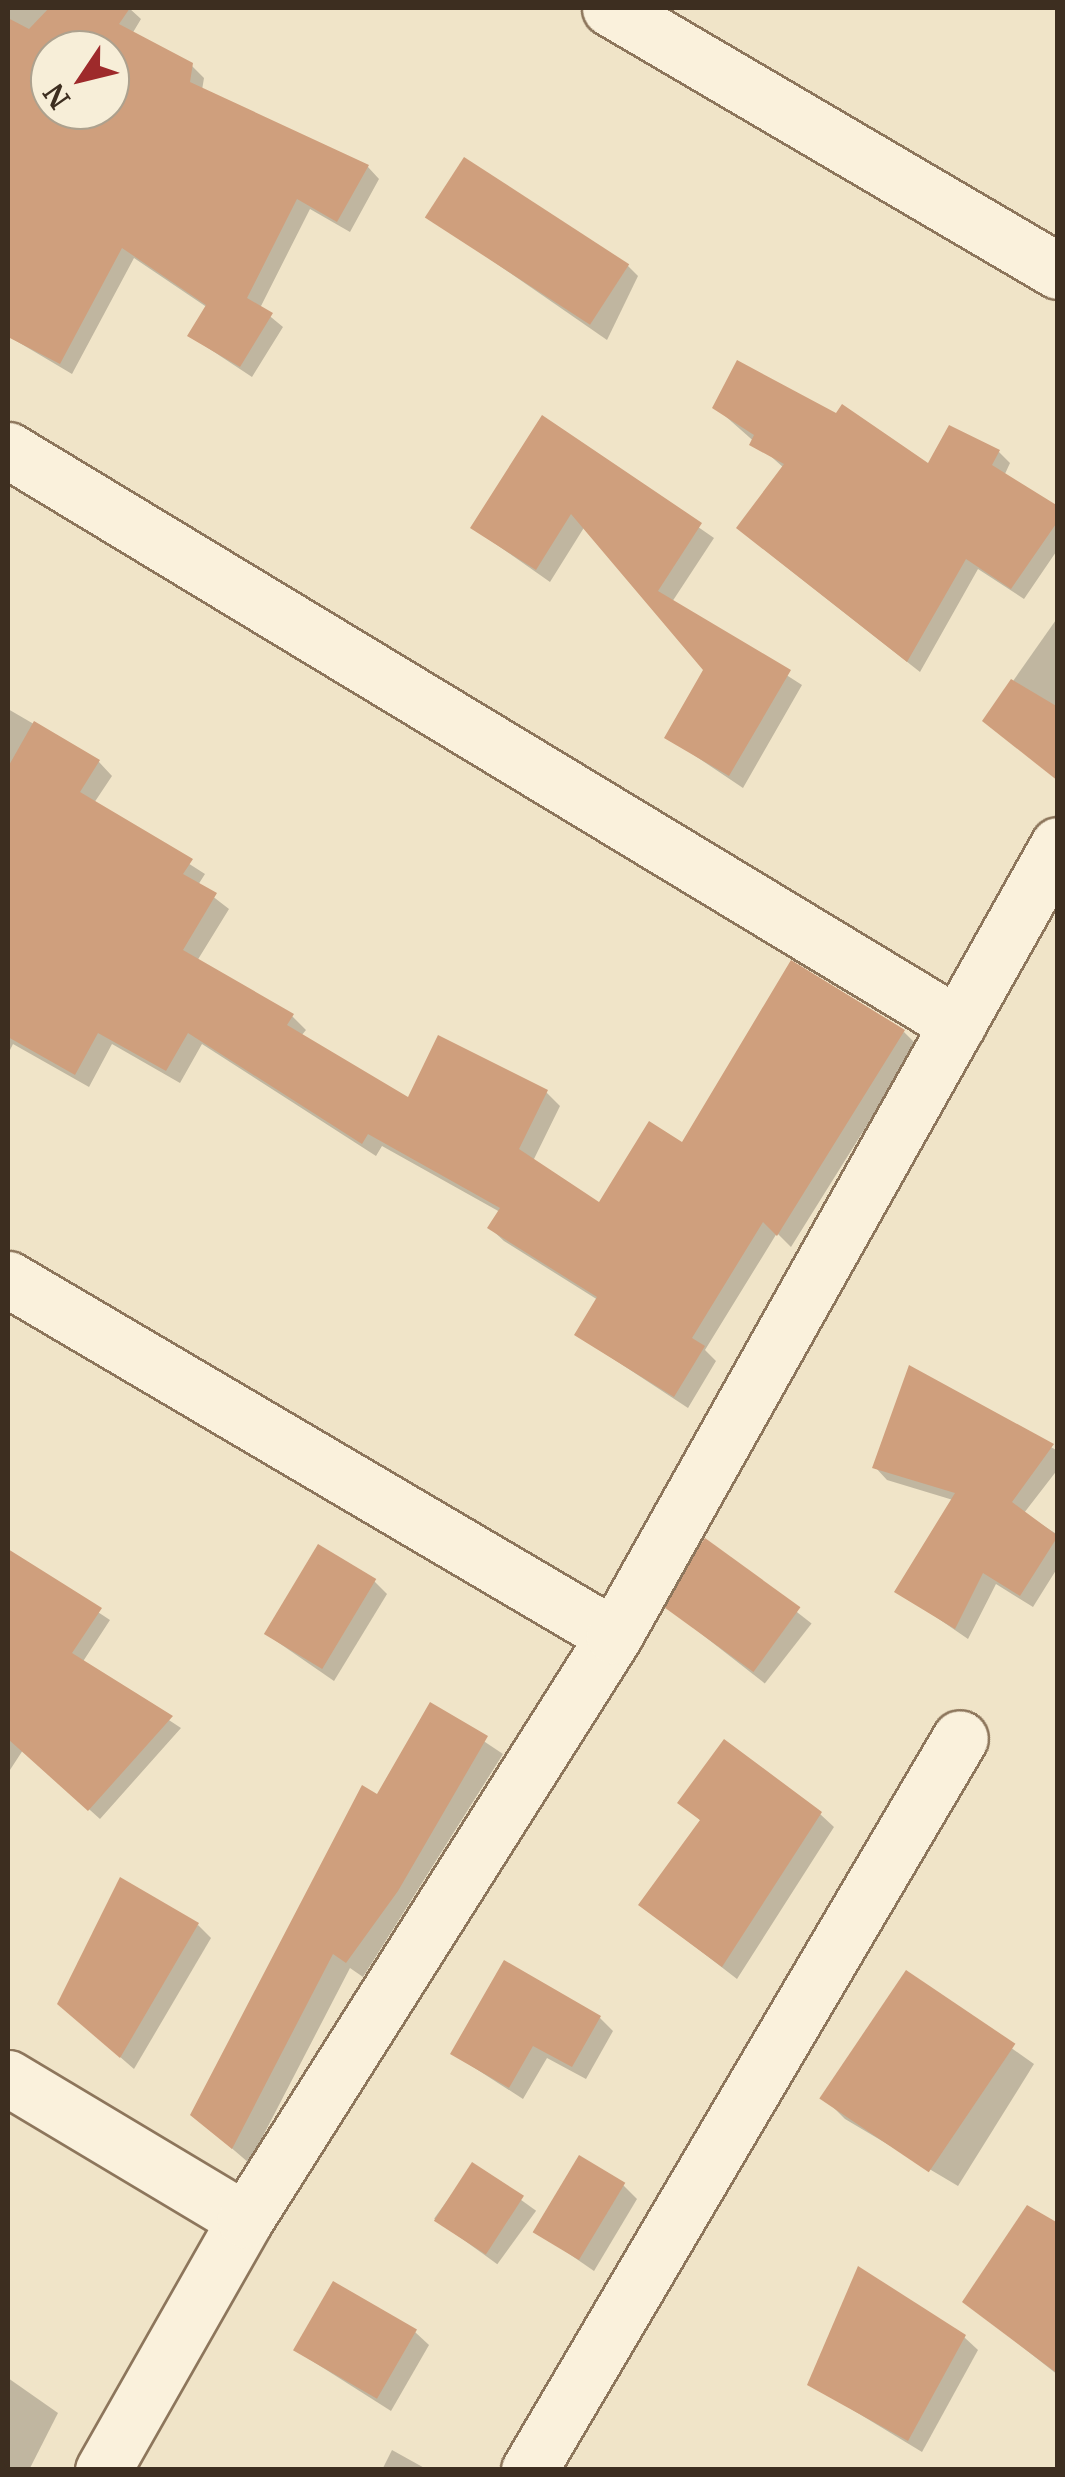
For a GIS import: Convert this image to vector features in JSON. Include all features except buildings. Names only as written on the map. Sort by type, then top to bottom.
[{"type":"street","points":[[610,8],[1058,272]]},
{"type":"street","points":[[8,450],[958,1025]]},
{"type":"street","points":[[103,2470],[245,2220],[614,1636],[1058,846]]},
{"type":"street","points":[[8,1279],[614,1636]]},
{"type":"street","points":[[529,2470],[960,1738]]},
{"type":"street","points":[[8,2078],[245,2220]]}]
